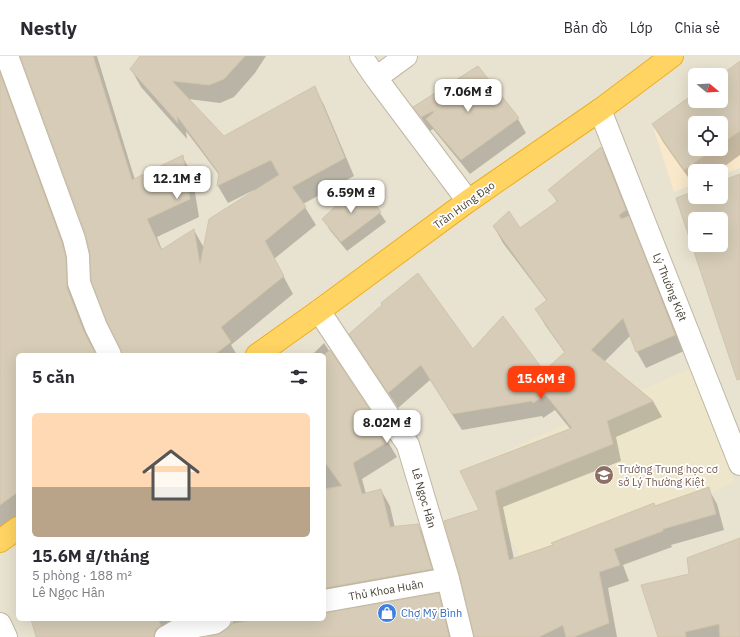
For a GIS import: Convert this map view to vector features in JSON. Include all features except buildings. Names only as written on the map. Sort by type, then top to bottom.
[{"type":"highway","name":"Trần Hưng Đạo","points":[[261,353],[468,201],[600,110],[672,56]]},
{"type":"highway","points":[[0,541],[16,529]]},
{"type":"street","points":[[7,56],[74,239],[78,256],[79,283],[96,328],[109,353]]},
{"type":"street","points":[[361,56],[468,201]]},
{"type":"street","points":[[376,78],[406,56]]},
{"type":"street","name":"Lý Thường Kiệt","points":[[600,110],[740,464]]},
{"type":"street","name":"Lê Ngọc Hân","points":[[319,311],[408,445],[448,579],[462,637]]},
{"type":"street","name":"Thủ Khoa Huân","points":[[326,601],[448,579]]},
{"type":"street","points":[[0,624],[6,637]]},
{"type":"street","points":[[166,637],[180,629],[215,626]]},
{"type":"shaded area","points":[[0,56],[740,56],[740,637],[0,637]]},
{"type":"shaded area","points":[[736,64],[740,69],[740,168],[728,172],[728,164],[688,164],[688,187],[674,192],[652,124],[688,98],[688,108],[728,108],[728,70]]},
{"type":"shaded area","name":"Trường Trung học cơ sở Lý Thường Kiệt","points":[[691,368],[735,482],[528,571],[471,467]]},
{"type":"place","name":"Trường Trung học cơ sở Lý Thường Kiệt","points":[[604,475]]},
{"type":"place","name":"Chợ Mỹ Bình","points":[[387,613]]}]
